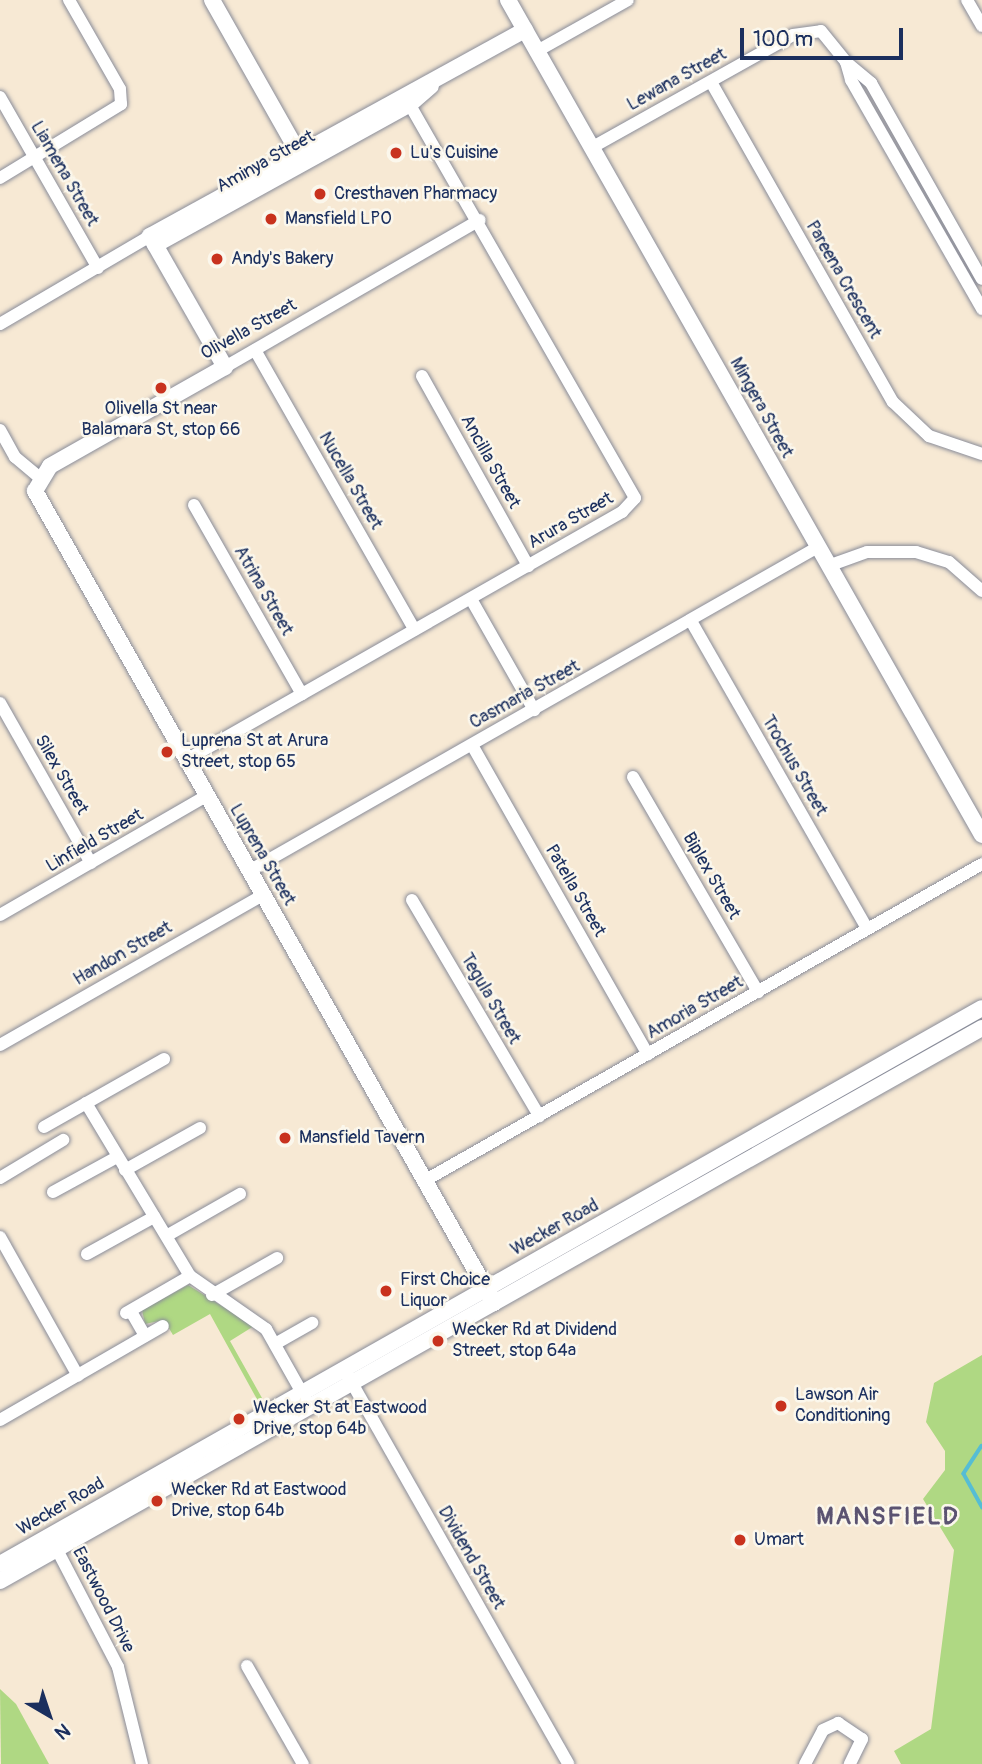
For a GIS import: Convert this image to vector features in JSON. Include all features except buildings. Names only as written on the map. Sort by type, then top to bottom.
[{"type":"street","points":[[0,178],[121,104],[120,89],[69,0]]},
{"type":"street","points":[[212,0],[301,158]]},
{"type":"street","name":"Mingera Street","points":[[508,0],[982,835]]},
{"type":"street","points":[[537,51],[628,0]]},
{"type":"street","points":[[967,0],[982,26]]},
{"type":"street","name":"Lewana Street","points":[[591,148],[809,29],[821,31],[846,62],[982,309]]},
{"type":"street","name":"Aminya Street","points":[[0,324],[97,268],[152,241],[301,158],[525,30]]},
{"type":"street","name":"Lewana Street","points":[[846,62],[871,83],[982,279]]},
{"type":"street","name":"Pareena Crescent","points":[[711,82],[893,402],[929,436],[982,454]]},
{"type":"street","name":"Liamena Street","points":[[0,97],[97,268]]},
{"type":"street","name":"Arura Street","points":[[186,760],[622,512],[636,493],[480,220],[406,99]]},
{"type":"street","name":"Olivella Street","points":[[39,477],[480,220]]},
{"type":"street","points":[[152,241],[225,367]]},
{"type":"street","name":"Nucella Street","points":[[255,349],[415,630]]},
{"type":"street","name":"Ancilla Street","points":[[422,376],[528,566]]},
{"type":"street","points":[[0,430],[15,457],[39,477]]},
{"type":"street","name":"Luprena Street","points":[[39,477],[39,500],[494,1303]]},
{"type":"street","name":"Atrina Street","points":[[194,505],[302,694]]},
{"type":"street","name":"Casmaria Street","points":[[249,871],[818,547]]},
{"type":"street","points":[[828,566],[867,552],[916,552],[948,562],[982,591]]},
{"type":"street","points":[[471,599],[534,710]]},
{"type":"street","name":"Trochus Street","points":[[691,621],[867,928]]},
{"type":"street","name":"Silex Street","points":[[0,703],[91,863]]},
{"type":"street","name":"Patella Street","points":[[472,745],[648,1055]]},
{"type":"street","name":"Biplex Street","points":[[633,777],[758,992]]},
{"type":"street","name":"Linfield Street","points":[[0,915],[206,796]]},
{"type":"street","name":"Amoria Street","points":[[424,1181],[982,864]]},
{"type":"street","name":"Handon Street","points":[[0,1045],[263,895]]},
{"type":"street","name":"Tegula Street","points":[[412,900],[539,1116]]},
{"type":"street","name":"Wecker Road","points":[[0,1581],[53,1542],[305,1399],[494,1303],[713,1170],[803,1109],[982,1008]]},
{"type":"street","name":"Wecker Road","points":[[348,1376],[485,1289],[713,1170],[811,1124],[982,1028]]},
{"type":"street","points":[[0,1178],[86,1103],[164,1059]]},
{"type":"street","points":[[86,1103],[154,1217],[168,1235],[190,1276],[212,1295],[258,1322],[275,1344],[305,1399]]},
{"type":"street","points":[[803,1109],[811,1124]]},
{"type":"street","points":[[125,1170],[200,1128]]},
{"type":"street","points":[[44,1139],[63,1140]]},
{"type":"street","points":[[53,1192],[117,1157]]},
{"type":"street","points":[[168,1235],[240,1194]]},
{"type":"street","points":[[87,1254],[154,1217]]},
{"type":"street","points":[[0,1237],[78,1376]]},
{"type":"street","points":[[212,1295],[277,1258]]},
{"type":"street","points":[[145,1336],[130,1314],[190,1276]]},
{"type":"street","points":[[275,1344],[312,1323]]},
{"type":"street","points":[[0,1420],[163,1326]]},
{"type":"street","name":"Dividend Street","points":[[348,1376],[568,1764]]},
{"type":"street","name":"Wecker Road","points":[[0,1564],[53,1542]]},
{"type":"street","name":"Eastwood Drive","points":[[53,1542],[118,1667],[142,1764]]},
{"type":"street","points":[[247,1666],[303,1764]]},
{"type":"street","points":[[806,1764],[823,1730],[838,1723],[862,1739],[850,1764]]},
{"type":"green space","points":[[188,1285],[254,1326],[230,1341],[262,1398],[258,1401],[210,1314],[173,1335],[164,1320],[145,1324],[142,1310]]},
{"type":"green space","points":[[982,1355],[982,1764],[901,1764],[894,1751],[931,1729],[954,1550],[923,1499],[945,1470],[945,1451],[926,1422],[934,1383]]},
{"type":"green space","points":[[0,1689],[16,1704],[49,1764],[1,1764]]},
{"type":"waterway","points":[[982,1446],[964,1474],[982,1507]]},
{"type":"place","name":"Lu's Cuisine","points":[[396,153]]},
{"type":"place","name":"Cresthaven Pharmacy","points":[[320,194]]},
{"type":"place","name":"Mansfield LPO","points":[[271,219]]},
{"type":"place","name":"Andy's Bakery","points":[[217,259]]},
{"type":"place","name":"Olivella St near Balamara St, stop 66","points":[[161,388]]},
{"type":"place","name":"Luprena St at Arura Street, stop 65","points":[[167,752]]},
{"type":"place","name":"Mansfield Tavern","points":[[285,1138]]},
{"type":"place","name":"First Choice Liquor","points":[[386,1291]]},
{"type":"place","name":"Wecker Rd at Dividend Street, stop 64a","points":[[438,1341]]},
{"type":"place","name":"Lawson Air Conditioning","points":[[781,1406]]},
{"type":"place","name":"Wecker St at Eastwood Drive, stop 64b","points":[[239,1419]]},
{"type":"place","name":"Wecker Rd at Eastwood Drive, stop 64b","points":[[157,1501]]},
{"type":"place","name":"Umart","points":[[740,1540]]},
{"type":"district","name":"MANSFIELD","points":[[888,1517]]}]
